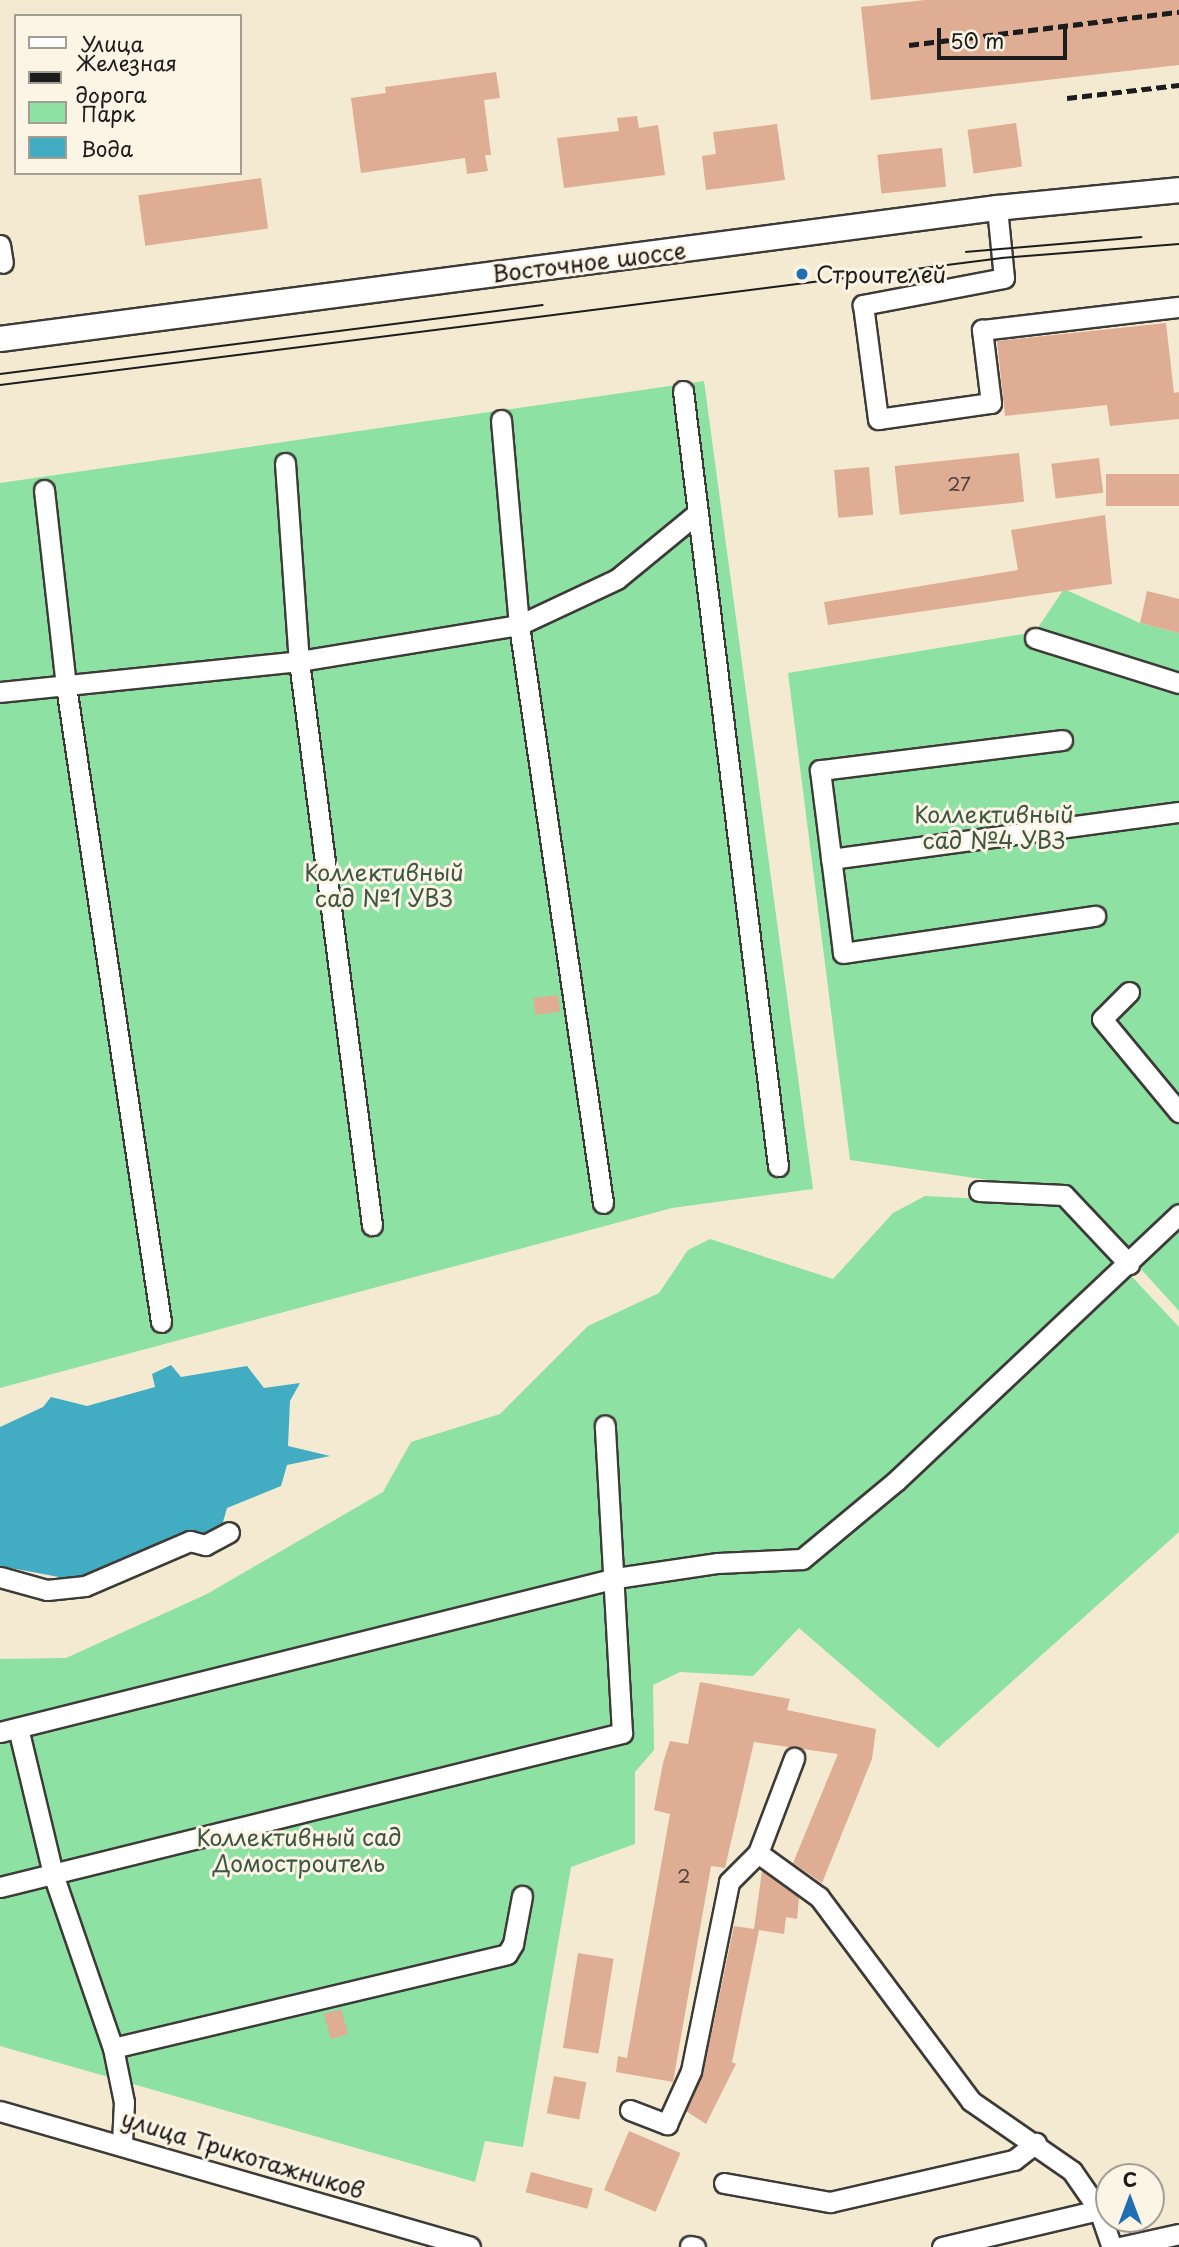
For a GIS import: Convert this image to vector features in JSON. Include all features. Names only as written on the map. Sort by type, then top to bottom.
[{"type":"main road","name":"Восточное шоссе","points":[[0,339],[997,208],[1179,190]]},
{"type":"street","points":[[997,208],[1004,278],[863,305],[878,419],[991,403],[982,330],[1179,307]]},
{"type":"street","points":[[683,391],[695,514],[778,1166]]},
{"type":"street","points":[[501,420],[519,625],[603,1203]]},
{"type":"street","points":[[285,463],[299,661],[372,1225]]},
{"type":"street","points":[[44,490],[66,686],[161,1322]]},
{"type":"street","points":[[0,692],[299,661],[519,625],[617,579],[695,514]]},
{"type":"street","points":[[1035,638],[1179,683]]},
{"type":"street","points":[[1062,740],[820,770],[843,953],[1095,916]]},
{"type":"street","points":[[831,859],[1179,812]]},
{"type":"street","points":[[1129,992],[1102,1019],[1179,1112]]},
{"type":"street","points":[[979,1191],[1064,1195],[1129,1264]]},
{"type":"street","points":[[122,2143],[124,2102],[113,2048],[53,1874],[9,1730],[616,1578],[718,1563],[802,1559],[896,1481],[1179,1214]]},
{"type":"street","points":[[0,1887],[613,1738],[622,1733],[624,1724],[616,1578],[605,1424]]},
{"type":"street","points":[[0,1577],[47,1590],[85,1586],[190,1541],[205,1545],[229,1532]]},
{"type":"street","points":[[631,2110],[667,2124],[691,2071],[729,1882],[758,1853],[794,1758]]},
{"type":"street","points":[[758,1853],[819,1897],[971,2101],[1036,2143],[1072,2171],[1095,2204]]},
{"type":"street","points":[[113,2048],[507,1954],[513,1944],[522,1896]]},
{"type":"street","name":"улица Трикотажников","points":[[0,2111],[122,2143],[470,2247]]},
{"type":"street","points":[[724,2183],[830,2202],[1014,2160],[1036,2143]]},
{"type":"street","points":[[942,2247],[1095,2211]]},
{"type":"street","points":[[1120,2247],[1152,2244],[1179,2234]]},
{"type":"green space","name":"Коллективный сад №1 УВЗ","points":[[704,381],[813,1189],[672,1208],[0,1388],[0,483]]},
{"type":"green space","name":"Коллективный сад №4 УВЗ","points":[[1064,589],[1140,623],[1179,633],[1179,1311],[1071,1192],[850,1160],[788,673],[1035,632]]},
{"type":"green space","name":"Коллективный сад Домостроитель","points":[[925,1196],[1063,1203],[1179,1327],[1179,1532],[938,1748],[799,1628],[753,1676],[680,1672],[653,1685],[654,1750],[635,1772],[635,1844],[571,1867],[523,2147],[485,2141],[475,2182],[0,2046],[0,1659],[66,1658],[207,1594],[383,1492],[411,1442],[500,1414],[588,1326],[659,1293],[688,1250],[710,1239],[833,1279],[893,1213]]},
{"type":"water","points":[[171,1365],[181,1377],[247,1366],[264,1388],[300,1383],[290,1401],[288,1446],[330,1456],[287,1465],[281,1486],[227,1508],[221,1529],[208,1536],[185,1532],[75,1580],[0,1566],[0,1427],[43,1407],[51,1397],[87,1406],[155,1387],[152,1374]]},
{"type":"building","points":[[925,0],[1179,0],[1179,65],[871,100],[861,7]]},
{"type":"building","points":[[496,72],[500,98],[484,100],[491,155],[485,155],[488,171],[467,174],[465,158],[361,173],[351,98],[386,93],[385,87]]},
{"type":"building","points":[[637,116],[639,128],[658,125],[665,175],[564,188],[557,138],[619,131],[617,118]]},
{"type":"building","points":[[1016,123],[1022,167],[974,173],[967,130]]},
{"type":"building","points":[[777,124],[785,180],[706,190],[702,156],[716,154],[713,132]]},
{"type":"building","points":[[942,148],[946,187],[881,194],[877,155]]},
{"type":"building","points":[[261,178],[268,229],[145,246],[138,195]]},
{"type":"building","points":[[1166,323],[1174,393],[1179,392],[1179,419],[1110,426],[1107,405],[1005,416],[997,341]]},
{"type":"building","points":[[1019,453],[1024,502],[900,515],[895,466]]},
{"type":"building","points":[[1099,458],[1103,493],[1056,499],[1051,464]]},
{"type":"building","points":[[869,467],[873,515],[838,518],[834,470]]},
{"type":"building","points":[[1106,474],[1179,474],[1179,506],[1106,506]]},
{"type":"building","points":[[1105,515],[1112,584],[828,625],[824,602],[1018,570],[1011,530]]},
{"type":"building","points":[[1147,591],[1179,599],[1179,633],[1140,623]]},
{"type":"building","points":[[558,995],[560,1012],[535,1015],[533,998]]},
{"type":"building","points":[[700,1682],[790,1699],[787,1710],[876,1729],[872,1759],[822,1883],[793,1863],[838,1754],[754,1742],[725,1868],[711,1866],[673,2082],[616,2072],[618,2056],[627,2058],[670,1814],[654,1810],[663,1763],[670,1741],[688,1744]]},
{"type":"building","points":[[762,1871],[799,1898],[797,1919],[786,1917],[784,1934],[759,1930],[732,2062],[736,2064],[706,2124],[686,2111],[703,2074],[734,1926],[754,1929]]},
{"type":"building","points":[[578,1953],[614,1959],[599,2053],[563,2048]]},
{"type":"building","points":[[341,2009],[348,2034],[331,2039],[324,2014]]},
{"type":"building","points":[[554,2076],[586,2082],[579,2120],[547,2113]]},
{"type":"building","points":[[629,2131],[681,2153],[656,2212],[604,2190]]},
{"type":"building","points":[[531,2172],[593,2189],[587,2209],[526,2192]]},
{"type":"tram line","points":[[966,252],[1141,237]]},
{"type":"tram line","points":[[0,385],[1002,258],[1179,244]]},
{"type":"tram line","points":[[0,374],[543,305]]},
{"type":"railway","points":[[909,45],[1179,12]]},
{"type":"railway","points":[[1067,98],[1179,85]]},
{"type":"place","name":"Строителей","points":[[802,274]]}]
